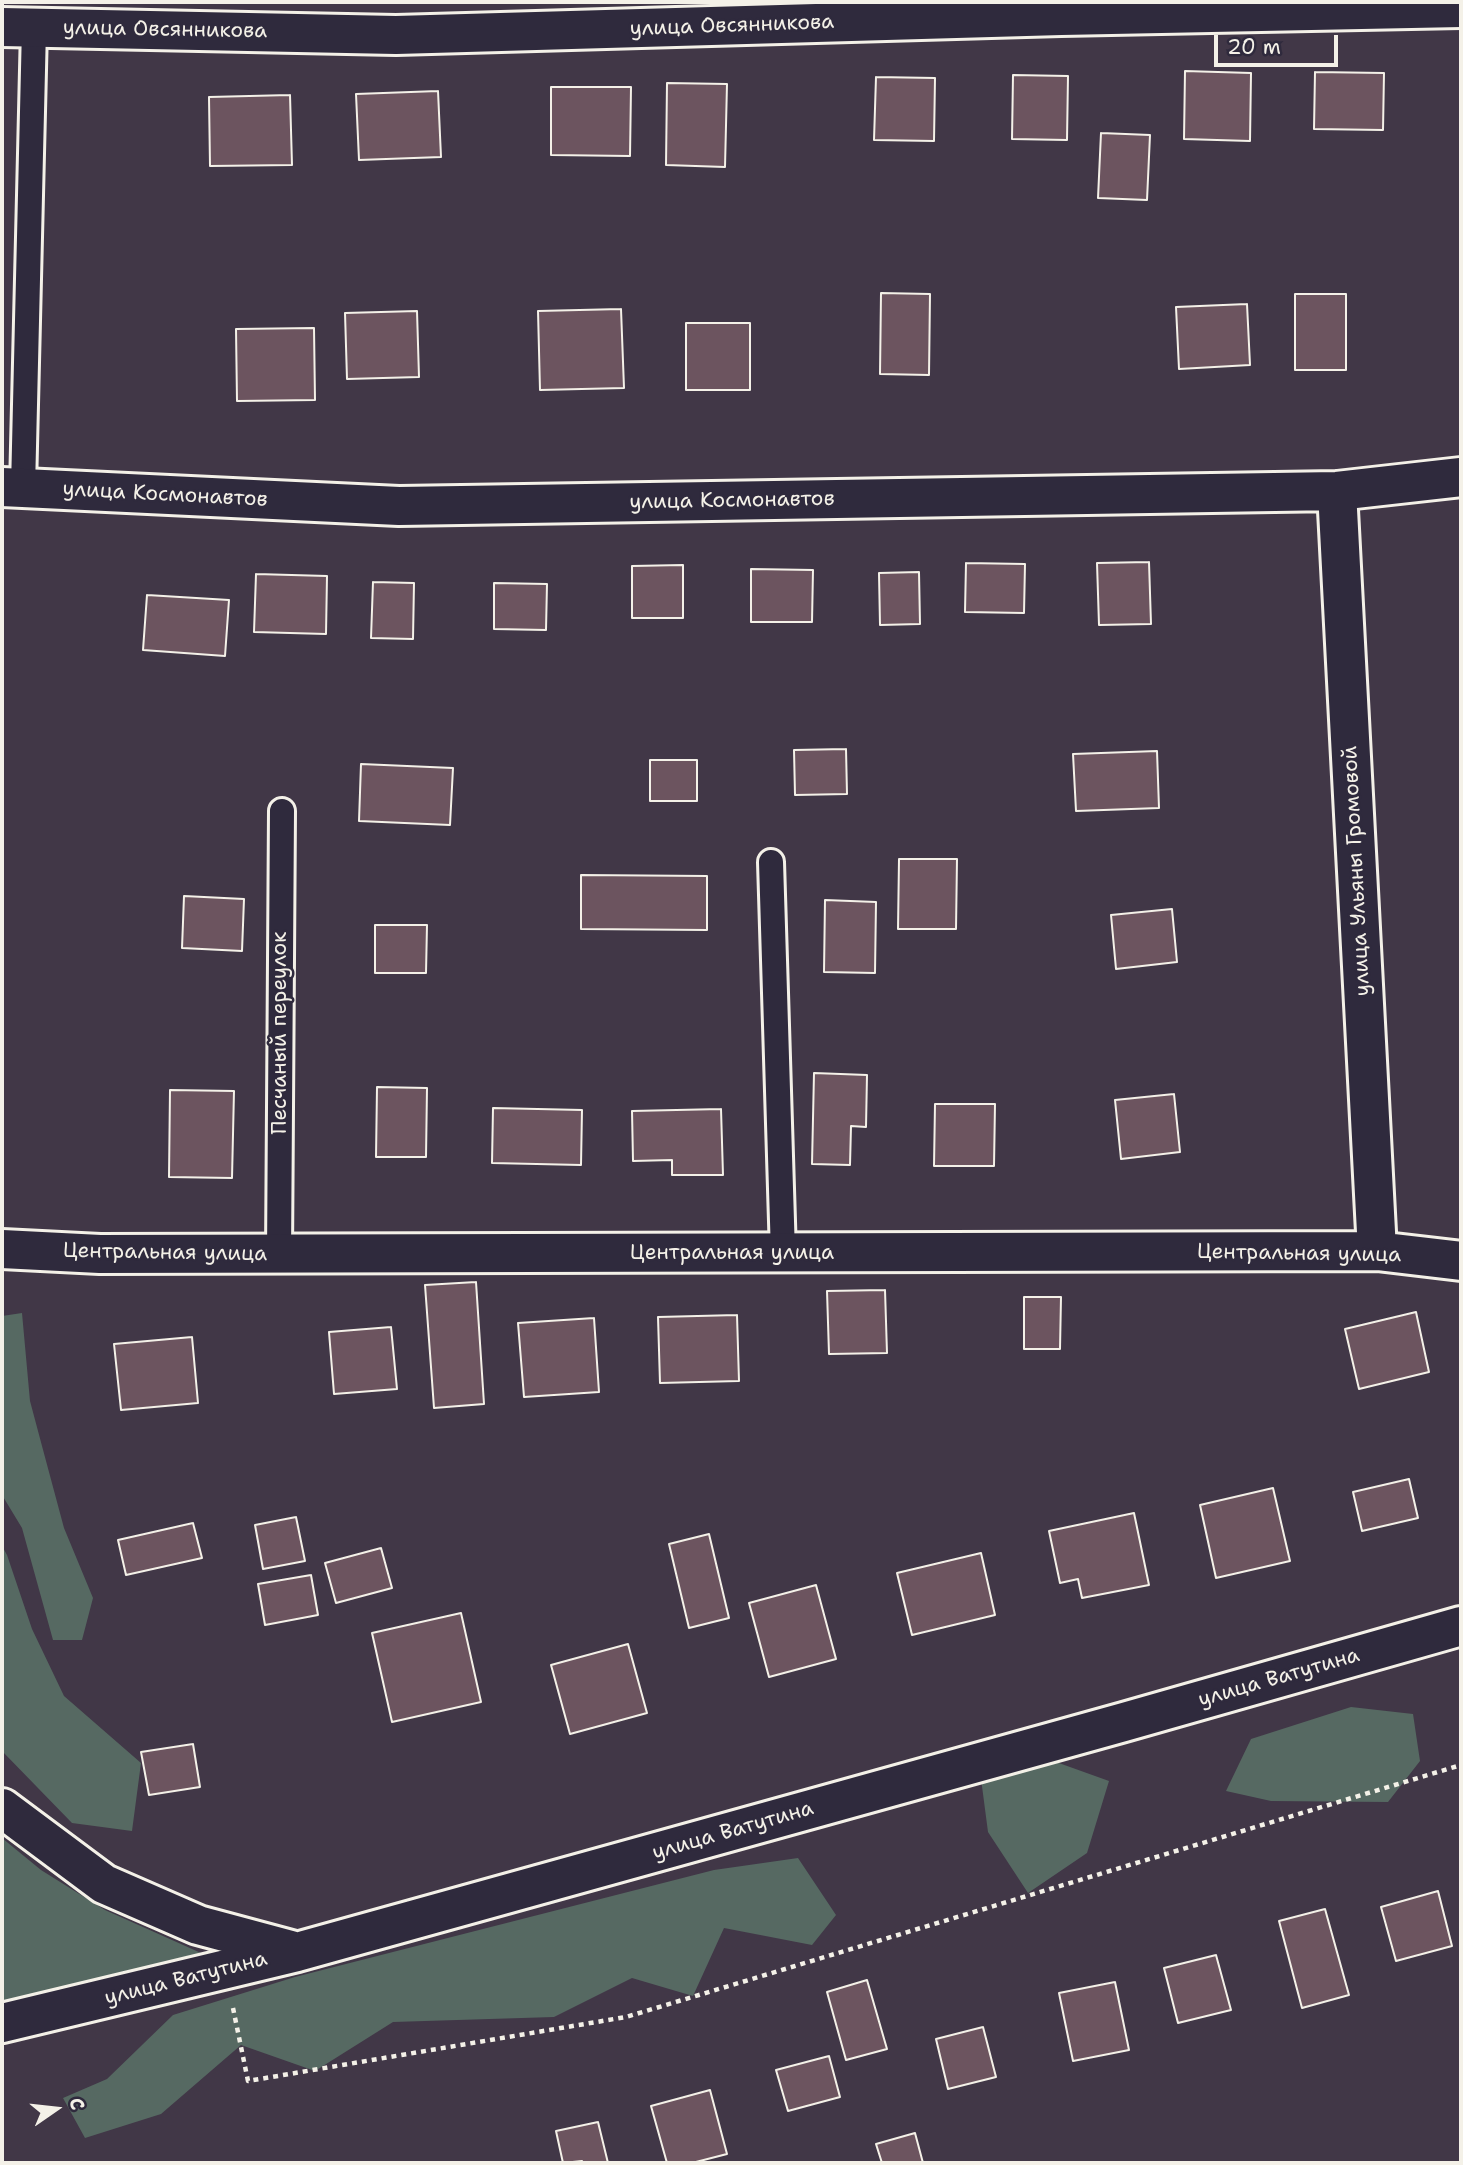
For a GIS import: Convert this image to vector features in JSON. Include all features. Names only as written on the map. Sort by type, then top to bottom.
[{"type":"street","name":"улица Овсянникова","points":[[18,27],[396,35],[1019,17],[1461,8]]},
{"type":"street","name":"улица Космонавтов","points":[[12,488],[399,506],[1337,491],[1461,477]]},
{"type":"street","name":"улица Ульяны Громовой","points":[[1337,491],[1377,1251]]},
{"type":"street","name":"Центральная улица","points":[[2,1249],[100,1254],[279,1255],[1377,1251],[1461,1261]]},
{"type":"street","name":"улица Ватутина","points":[[2,2023],[297,1952],[1461,1626]]},
{"type":"street","points":[[2,1808],[104,1884],[198,1925],[297,1952]]},
{"type":"lane","points":[[12,488],[18,27]]},
{"type":"lane","name":"Песчаный переулок","points":[[279,1255],[282,811]]},
{"type":"lane","points":[[771,862],[783,1254]]},
{"type":"path","points":[[225,1969],[248,2081],[626,2017],[1461,1765]]},
{"type":"green space","points":[[22,1313],[30,1401],[64,1528],[93,1598],[82,1640],[53,1640],[22,1528],[2,1495],[2,1316]]},
{"type":"green space","points":[[2,1546],[32,1629],[64,1696],[141,1763],[132,1831],[72,1823],[2,1751]]},
{"type":"green space","points":[[1351,1707],[1413,1714],[1420,1761],[1388,1802],[1271,1801],[1226,1791],[1251,1739]]},
{"type":"green space","points":[[1031,1753],[1109,1781],[1087,1853],[1028,1893],[988,1832],[980,1771]]},
{"type":"green space","points":[[2,1838],[41,1870],[105,1910],[201,1953],[2,2004]]},
{"type":"green space","points":[[798,1858],[836,1915],[812,1945],[724,1928],[693,1996],[632,1978],[554,2017],[393,2022],[315,2071],[241,2045],[161,2114],[85,2138],[63,2098],[107,2079],[173,2015],[295,1977],[714,1870]]},
{"type":"building","points":[[1185,71],[1251,73],[1250,141],[1184,139]]},
{"type":"building","points":[[1315,72],[1384,73],[1383,130],[1314,129]]},
{"type":"building","points":[[1013,75],[1068,76],[1067,140],[1012,139]]},
{"type":"building","points":[[876,77],[935,78],[934,141],[874,140]]},
{"type":"building","points":[[667,83],[727,84],[725,167],[666,165]]},
{"type":"building","points":[[551,87],[631,87],[630,156],[551,155]]},
{"type":"building","points":[[438,91],[441,157],[359,160],[356,94]]},
{"type":"building","points":[[290,95],[292,165],[210,166],[209,97]]},
{"type":"building","points":[[1101,133],[1150,135],[1147,200],[1098,198]]},
{"type":"building","points":[[881,293],[930,294],[929,375],[880,374]]},
{"type":"building","points":[[1295,294],[1346,294],[1346,370],[1295,370]]},
{"type":"building","points":[[1247,304],[1250,365],[1179,369],[1176,307]]},
{"type":"building","points":[[621,309],[624,388],[540,390],[538,311]]},
{"type":"building","points":[[417,311],[419,377],[347,379],[345,313]]},
{"type":"building","points":[[686,323],[750,323],[750,390],[686,390]]},
{"type":"building","points":[[314,328],[315,400],[237,401],[236,329]]},
{"type":"building","points":[[1149,562],[1151,624],[1099,625],[1097,563]]},
{"type":"building","points":[[966,563],[1025,564],[1024,613],[965,612]]},
{"type":"building","points":[[683,565],[683,618],[632,618],[632,566]]},
{"type":"building","points":[[751,569],[813,570],[812,622],[751,622]]},
{"type":"building","points":[[919,572],[920,624],[880,625],[879,573]]},
{"type":"building","points":[[256,574],[327,576],[326,634],[254,632]]},
{"type":"building","points":[[373,582],[414,583],[413,639],[371,638]]},
{"type":"building","points":[[494,583],[547,584],[546,630],[494,629]]},
{"type":"building","points":[[147,595],[229,600],[225,656],[143,650]]},
{"type":"building","points":[[846,749],[847,794],[795,795],[794,750]]},
{"type":"building","points":[[1157,751],[1159,808],[1076,811],[1073,754]]},
{"type":"building","points":[[650,760],[697,760],[697,801],[650,801]]},
{"type":"building","points":[[361,764],[453,768],[450,825],[359,821]]},
{"type":"building","points":[[899,859],[957,859],[956,929],[898,929]]},
{"type":"building","points":[[581,875],[707,876],[707,930],[581,929]]},
{"type":"building","points":[[184,896],[244,899],[242,951],[182,948]]},
{"type":"building","points":[[825,900],[876,902],[875,973],[824,972]]},
{"type":"building","points":[[1172,909],[1177,962],[1116,969],[1111,915]]},
{"type":"building","points":[[375,925],[427,925],[426,973],[375,973]]},
{"type":"building","points":[[814,1073],[867,1075],[866,1127],[851,1126],[850,1165],[812,1164]]},
{"type":"building","points":[[377,1087],[427,1088],[426,1157],[376,1157]]},
{"type":"building","points":[[170,1090],[234,1091],[232,1178],[169,1177]]},
{"type":"building","points":[[1174,1094],[1180,1152],[1121,1159],[1115,1100]]},
{"type":"building","points":[[935,1104],[995,1104],[994,1166],[934,1166]]},
{"type":"building","points":[[493,1108],[582,1110],[581,1165],[492,1163]]},
{"type":"building","points":[[721,1109],[723,1175],[672,1175],[672,1160],[633,1161],[632,1111]]},
{"type":"building","points":[[476,1282],[484,1404],[434,1408],[425,1285]]},
{"type":"building","points":[[885,1290],[887,1353],[829,1354],[827,1291]]},
{"type":"building","points":[[1024,1297],[1061,1297],[1060,1349],[1024,1349]]},
{"type":"building","points":[[1416,1312],[1429,1372],[1359,1389],[1345,1329]]},
{"type":"building","points":[[737,1315],[739,1381],[660,1383],[658,1317]]},
{"type":"building","points":[[594,1318],[599,1392],[524,1397],[518,1323]]},
{"type":"building","points":[[391,1327],[397,1389],[334,1394],[329,1332]]},
{"type":"building","points":[[192,1337],[198,1403],[121,1410],[114,1344]]},
{"type":"building","points":[[1409,1479],[1418,1518],[1362,1531],[1353,1492]]},
{"type":"building","points":[[1273,1488],[1290,1561],[1216,1578],[1200,1505]]},
{"type":"building","points":[[1134,1513],[1149,1585],[1082,1598],[1078,1579],[1060,1583],[1049,1531]]},
{"type":"building","points":[[296,1517],[305,1561],[263,1569],[255,1525]]},
{"type":"building","points":[[193,1523],[202,1558],[126,1575],[118,1540]]},
{"type":"building","points":[[709,1534],[729,1618],[689,1628],[669,1544]]},
{"type":"building","points":[[381,1548],[392,1588],[336,1603],[325,1563]]},
{"type":"building","points":[[981,1553],[995,1615],[912,1635],[897,1573]]},
{"type":"building","points":[[311,1575],[318,1615],[265,1625],[258,1584]]},
{"type":"building","points":[[816,1585],[836,1659],[769,1677],[749,1603]]},
{"type":"building","points":[[461,1613],[481,1702],[392,1722],[372,1633]]},
{"type":"building","points":[[628,1644],[647,1713],[570,1734],[551,1665]]},
{"type":"building","points":[[193,1744],[200,1787],[149,1795],[141,1752]]},
{"type":"building","points":[[1438,1891],[1452,1946],[1396,1961],[1381,1907]]},
{"type":"building","points":[[1325,1909],[1349,1995],[1302,2008],[1279,1921]]},
{"type":"building","points":[[1216,1955],[1231,2010],[1178,2023],[1164,1968]]},
{"type":"building","points":[[867,1980],[887,2049],[846,2060],[827,1992]]},
{"type":"building","points":[[1115,1982],[1129,2050],[1073,2061],[1059,1993]]},
{"type":"building","points":[[983,2027],[996,2077],[948,2089],[936,2039]]},
{"type":"building","points":[[829,2056],[840,2097],[788,2111],[776,2070]]},
{"type":"building","points":[[710,2090],[727,2154],[692,2163],[667,2163],[651,2106]]},
{"type":"building","points":[[598,2122],[608,2163],[563,2163],[556,2131]]},
{"type":"building","points":[[915,2133],[923,2163],[882,2163],[876,2144]]}]
